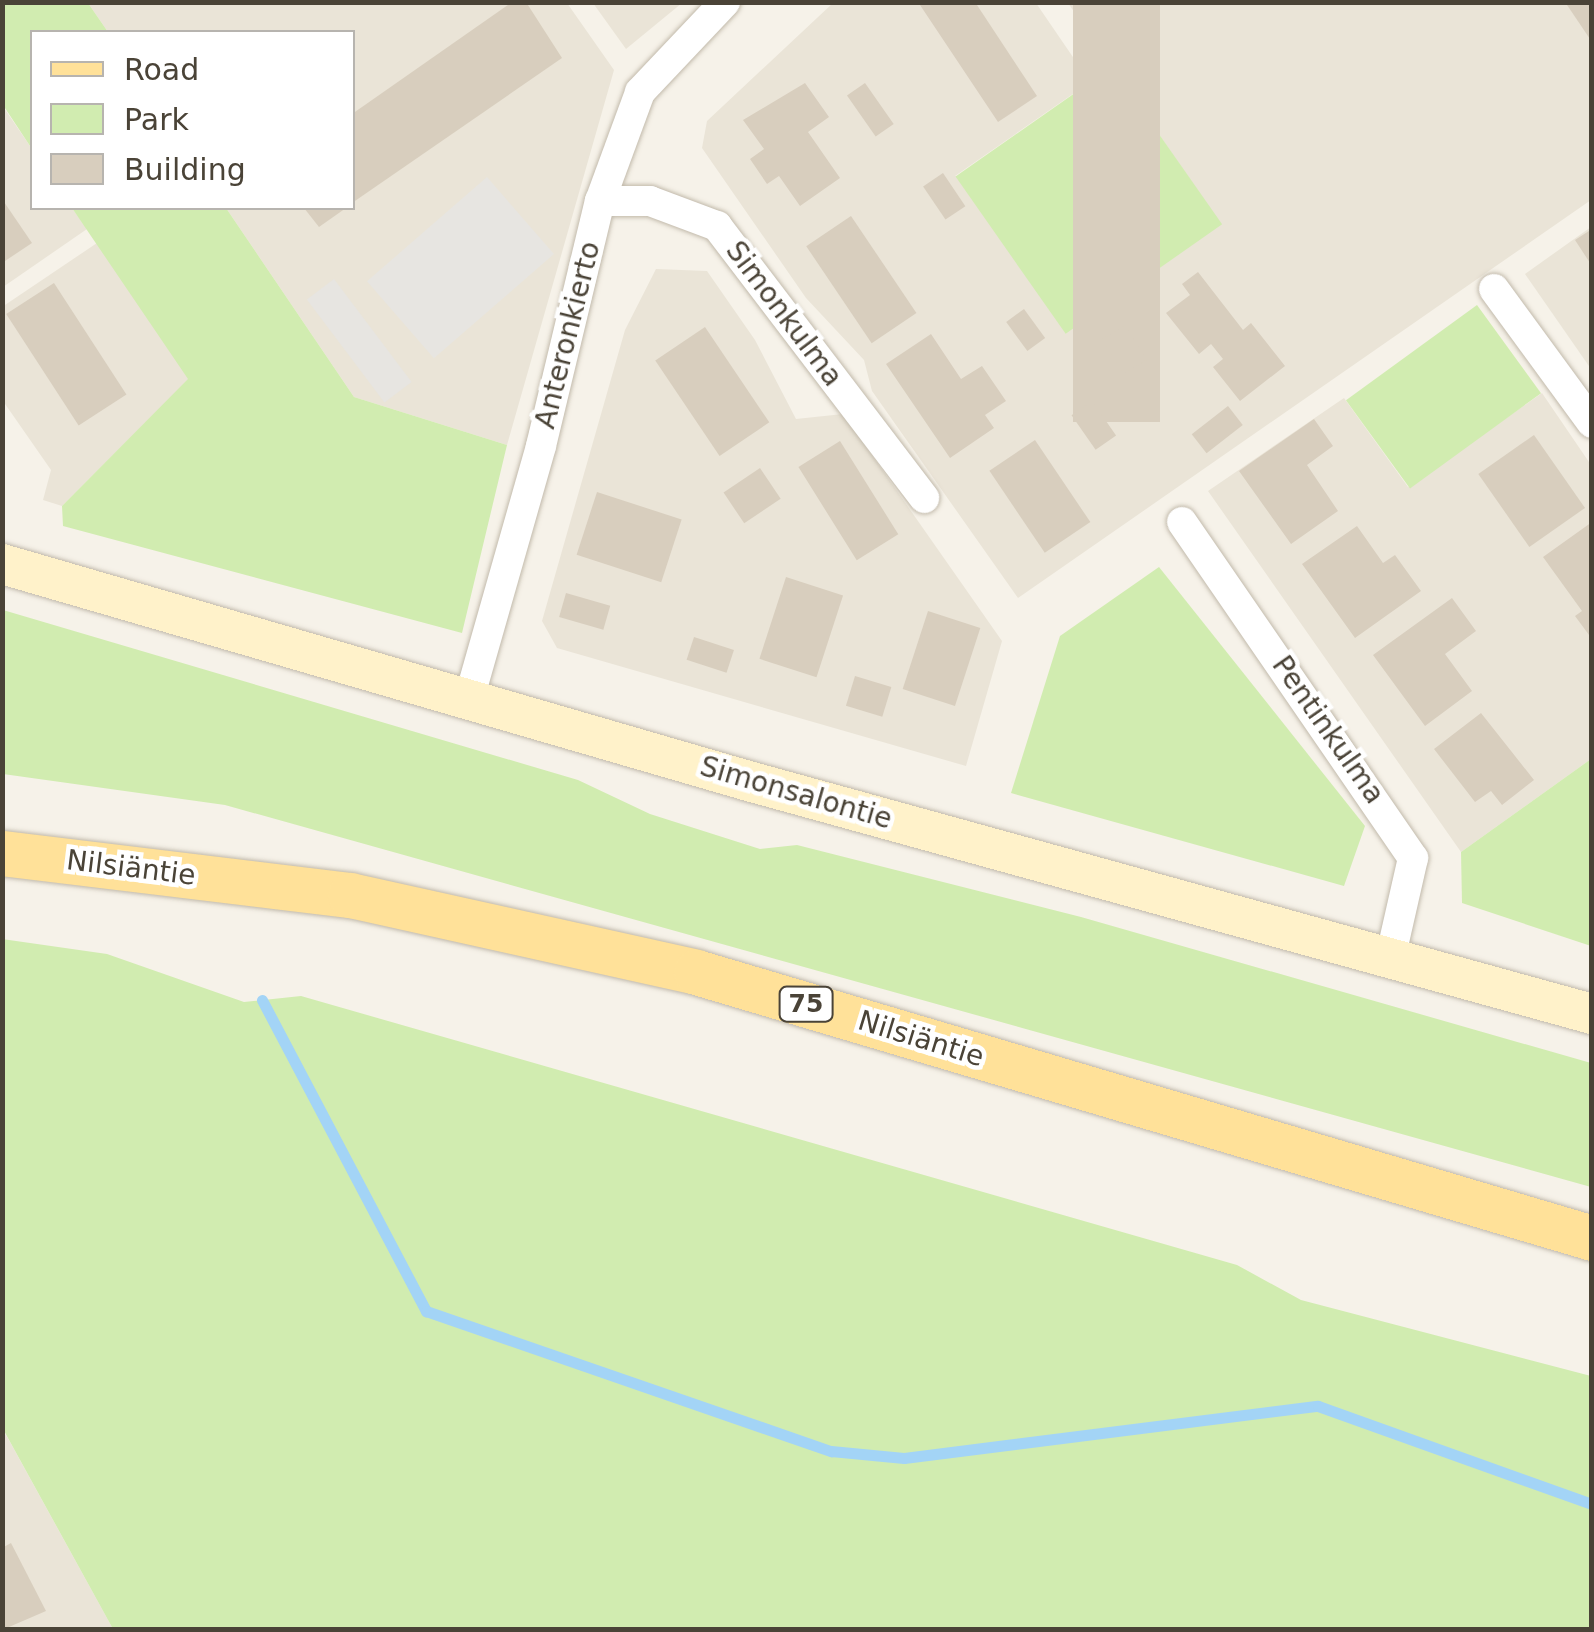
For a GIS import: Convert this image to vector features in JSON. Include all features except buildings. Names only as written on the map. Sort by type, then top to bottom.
[{"type":"main road","name":"Nilsiäntie","points":[[2,853],[350,895],[696,972],[1592,1238]]},
{"type":"street","name":"Anteronkierto","points":[[469,699],[541,446],[600,201],[640,92],[725,2]]},
{"type":"street","name":"Simonkulma","points":[[600,201],[650,201],[717,226],[924,498]]},
{"type":"street","points":[[1494,288],[1592,423]]},
{"type":"street","name":"Pentinkulma","points":[[1182,522],[1412,858],[1390,955]]},
{"type":"street","name":"Simonsalontie","points":[[2,564],[1592,1014]]},
{"type":"shaded area","points":[[88,3],[567,3],[614,70],[507,445],[354,397],[227,210],[355,210],[355,30],[107,30]]},
{"type":"shaded area","points":[[593,3],[682,3],[626,49]]},
{"type":"shaded area","points":[[833,3],[1036,3],[1090,82],[955,176],[1221,224],[1068,3],[1591,3],[1591,200],[1018,598],[872,391],[864,360],[806,298],[702,148],[707,121]]},
{"type":"shaded area","points":[[2,105],[30,146],[30,210],[73,210],[87,229],[3,287]]},
{"type":"shaded area","points":[[487,177],[554,254],[434,358],[367,281]]},
{"type":"shaded area","points":[[1591,227],[1591,369],[1525,274]]},
{"type":"shaded area","points":[[97,243],[189,379],[62,506],[43,500],[51,470],[3,401],[2,307]]},
{"type":"shaded area","points":[[656,269],[707,271],[755,340],[796,419],[843,414],[1002,641],[966,766],[557,648],[542,621],[625,330]]},
{"type":"shaded area","points":[[334,279],[412,382],[384,402],[307,299]]},
{"type":"shaded area","points":[[1542,393],[1591,465],[1591,759],[1461,852],[1208,491],[1344,398],[1408,487]]},
{"type":"shaded area","points":[[2,1429],[10,1442],[113,1629],[3,1629]]},
{"type":"green space","points":[[2,3],[88,3],[107,30],[30,30],[30,146],[3,105]]},
{"type":"green space","points":[[1112,67],[1222,224],[1066,334],[956,177]]},
{"type":"green space","points":[[73,210],[227,210],[354,397],[507,445],[462,633],[63,526],[62,506],[188,379]]},
{"type":"green space","points":[[1477,305],[1541,393],[1410,488],[1346,400]]},
{"type":"green space","points":[[1159,567],[1365,826],[1344,886],[1011,793],[1060,636]]},
{"type":"green space","points":[[3,610],[578,780],[650,814],[760,849],[797,845],[1081,917],[1591,1063],[1591,1187],[225,805],[3,774]]},
{"type":"green space","points":[[1591,759],[1591,946],[1462,903],[1461,852]]},
{"type":"green space","points":[[2,939],[107,954],[244,1002],[301,996],[1237,1265],[1301,1300],[1591,1376],[1591,1629],[113,1629],[3,1429]]},
{"type":"waterway","points":[[262,1000],[426,1311],[831,1451],[904,1458],[1318,1406],[1592,1504]]}]
